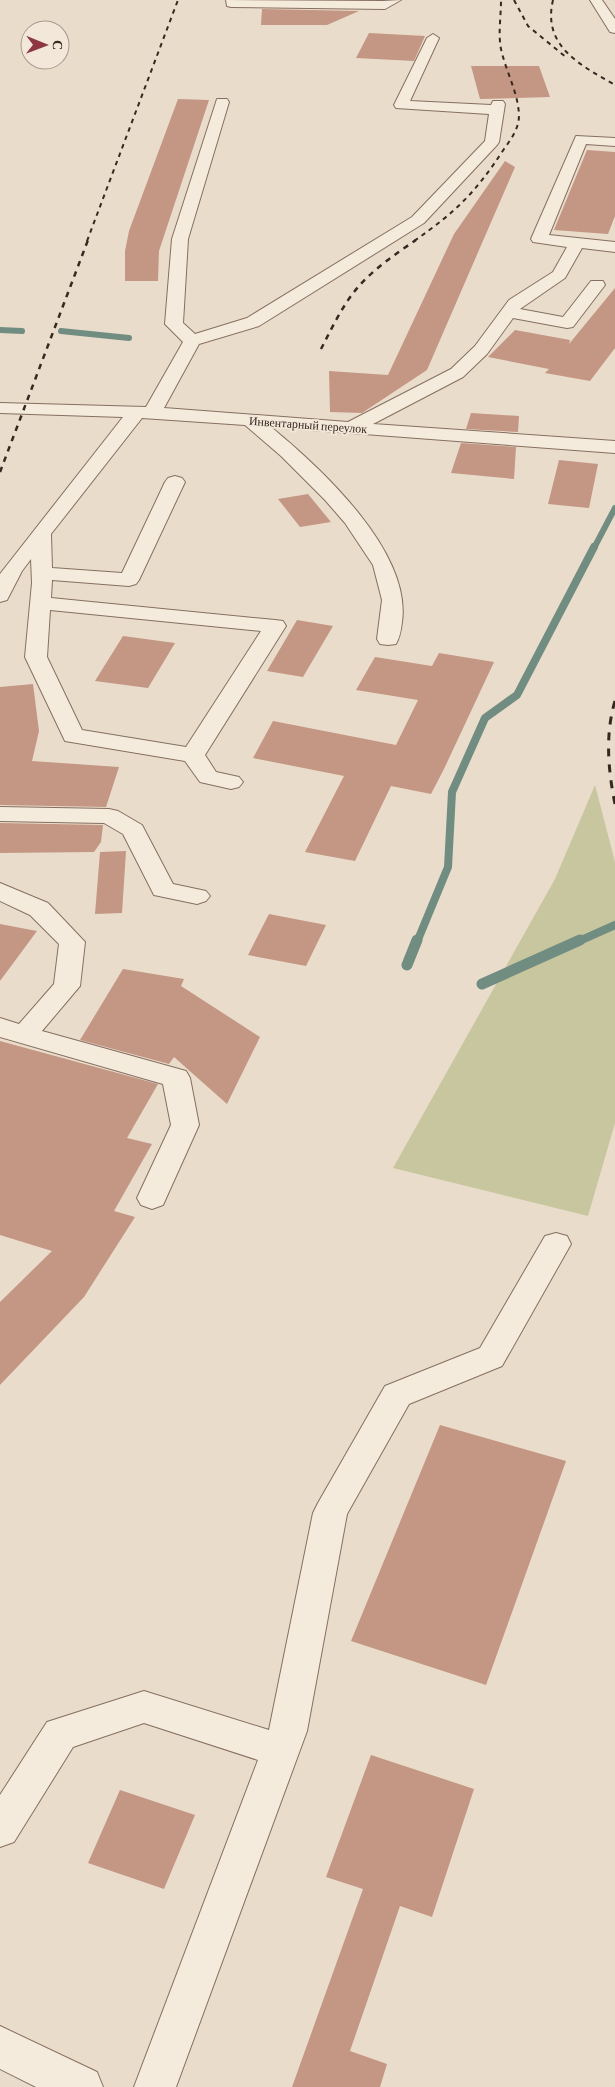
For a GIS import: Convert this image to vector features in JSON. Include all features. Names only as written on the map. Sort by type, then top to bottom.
[{"type":"street","points":[[232,0],[231,2],[385,5],[395,0]]},
{"type":"street","points":[[596,0],[615,28]]},
{"type":"street","points":[[0,596],[12,570],[41,533],[145,413],[192,341],[253,322],[418,220],[492,142],[497,107],[401,105],[433,38]]},
{"type":"street","points":[[192,341],[174,324],[180,239],[222,102]]},
{"type":"street","points":[[615,142],[581,139],[539,239],[615,247]]},
{"type":"street","points":[[350,428],[457,373],[481,350],[515,304],[559,275],[576,243]]},
{"type":"street","points":[[509,312],[567,322],[597,284]]},
{"type":"street","name":"Инвентарный переулок","points":[[0,408],[145,413],[615,447]]},
{"type":"street","points":[[250,420],[264,430],[335,498],[375,551],[390,585],[394,613],[388,639]]},
{"type":"street","points":[[42,573],[129,580],[175,482]]},
{"type":"street","points":[[41,533],[41,603],[36,657],[73,736],[193,755],[208,777],[231,782]]},
{"type":"street","points":[[41,603],[275,626],[193,755]]},
{"type":"street","points":[[0,814],[109,816],[133,830],[163,890],[197,896]]},
{"type":"street","points":[[0,891],[39,909],[72,942],[67,986],[12,1031]]},
{"type":"street","points":[[12,1031],[176,1078],[185,1125],[152,1198]]},
{"type":"street","points":[[155,2087],[288,1731],[330,1513],[397,1395],[491,1357],[556,1244]]},
{"type":"street","points":[[0,1829],[60,1734],[144,1707],[281,1751]]},
{"type":"street","points":[[0,2048],[82,2087]]},
{"type":"green space","points":[[595,785],[615,862],[615,1123],[588,1216],[393,1168],[555,879]]},
{"type":"building","points":[[262,9],[359,11],[327,25],[261,25]]},
{"type":"building","points":[[369,33],[425,36],[414,61],[356,58]]},
{"type":"building","points":[[471,66],[539,66],[550,97],[480,99]]},
{"type":"building","points":[[178,99],[209,100],[159,251],[158,281],[125,281],[125,251],[129,231]]},
{"type":"building","points":[[587,150],[615,152],[615,216],[608,234],[554,230]]},
{"type":"building","points":[[505,161],[515,167],[427,370],[362,413],[330,412],[329,371],[388,375],[454,234]]},
{"type":"building","points":[[615,288],[615,348],[590,381],[545,373],[549,369],[488,357],[515,330],[570,340],[569,344]]},
{"type":"building","points":[[471,413],[519,416],[518,432],[466,429]]},
{"type":"building","points":[[461,443],[516,447],[514,479],[451,473]]},
{"type":"building","points":[[559,460],[598,464],[589,508],[548,504]]},
{"type":"building","points":[[308,494],[331,522],[300,527],[278,499]]},
{"type":"building","points":[[297,620],[333,626],[303,677],[267,671]]},
{"type":"building","points":[[123,636],[175,643],[148,688],[95,681]]},
{"type":"building","points":[[439,653],[494,662],[431,794],[391,786],[355,861],[305,852],[344,776],[253,758],[273,721],[396,745],[418,700],[356,690],[375,657],[432,666]]},
{"type":"building","points":[[33,684],[39,731],[32,761],[119,767],[106,807],[0,805],[0,687]]},
{"type":"building","points":[[0,823],[103,825],[101,842],[94,852],[0,853]]},
{"type":"building","points":[[126,851],[122,913],[95,914],[100,852]]},
{"type":"building","points":[[269,914],[326,925],[306,966],[248,955]]},
{"type":"building","points":[[0,924],[37,931],[0,981]]},
{"type":"building","points":[[123,969],[184,979],[181,986],[260,1037],[227,1104],[174,1057],[169,1064],[80,1040]]},
{"type":"building","points":[[0,1041],[158,1084],[127,1138],[152,1144],[114,1211],[135,1217],[84,1297],[0,1385],[0,1302],[52,1251],[0,1235]]},
{"type":"building","points":[[440,1425],[566,1461],[486,1685],[351,1641]]},
{"type":"building","points":[[371,1755],[474,1789],[432,1917],[400,1906],[350,2051],[387,2064],[380,2087],[292,2087],[363,1889],[326,1877]]},
{"type":"building","points":[[120,1790],[195,1815],[164,1889],[88,1863]]},
{"type":"waterway","points":[[0,330],[22,331]]},
{"type":"waterway","points":[[61,331],[129,338]]},
{"type":"waterway","points":[[594,548],[615,508]]},
{"type":"waterway","points":[[417,942],[448,867],[452,792],[485,718],[517,695],[594,547]]},
{"type":"waterway","points":[[577,942],[615,925]]},
{"type":"waterway","points":[[407,965],[417,940]]},
{"type":"waterway","points":[[482,984],[580,940]]},
{"type":"railway","points":[[87,241],[178,0]]},
{"type":"railway","points":[[414,241],[442,220],[464,200],[494,164],[516,129],[519,120],[518,107],[500,43],[501,0]]},
{"type":"railway","points":[[514,0],[528,26],[567,58]]},
{"type":"railway","points":[[553,0],[551,16],[553,30],[559,42],[577,61],[615,85]]},
{"type":"railway","points":[[0,472],[88,240]]},
{"type":"railway","points":[[321,349],[343,308],[365,279],[416,240]]},
{"type":"railway","points":[[615,701],[609,739],[611,778],[615,804]]}]
